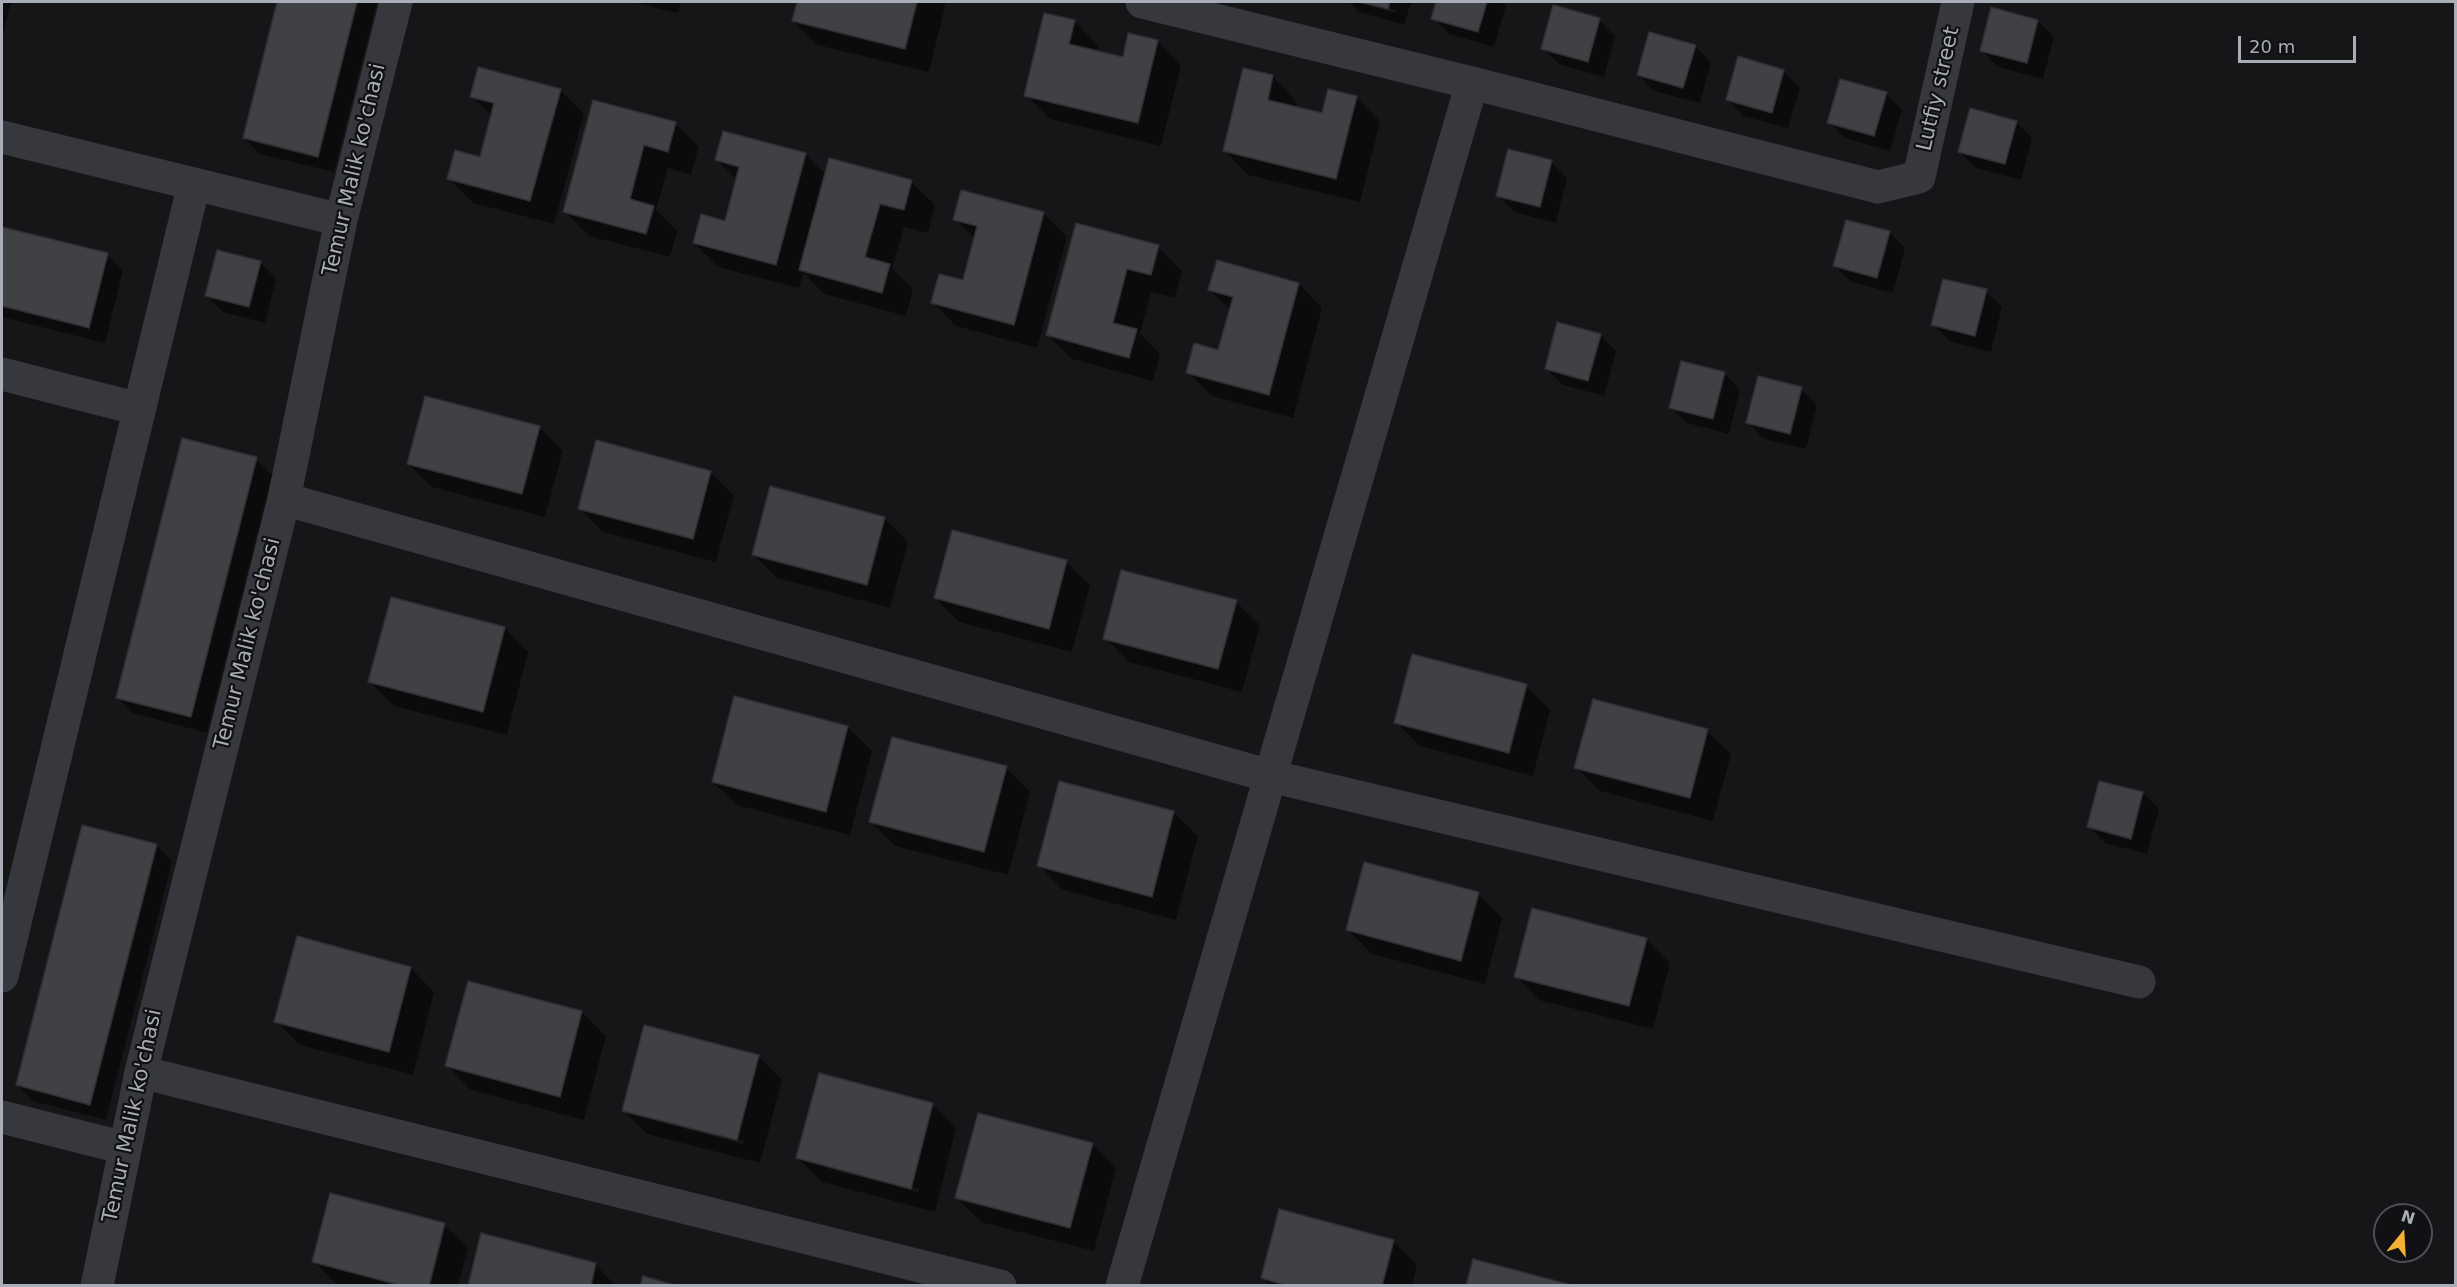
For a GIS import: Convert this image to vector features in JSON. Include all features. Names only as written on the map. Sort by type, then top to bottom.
[{"type":"street","name":"Temur Malik ko'chasi","points":[[97,1286],[141,1072],[284,499],[341,220],[396,2]]},
{"type":"street","points":[[1122,1286],[1472,83],[1142,2]]},
{"type":"street","name":"Lutfiy street","points":[[1472,83],[1878,187],[1919,177],[1958,2]]},
{"type":"street","points":[[2,137],[341,220]]},
{"type":"street","points":[[2,976],[194,183]]},
{"type":"street","points":[[2,374],[139,409]]},
{"type":"street","points":[[284,499],[1270,776],[2139,982]]},
{"type":"street","points":[[141,1072],[1000,1286]]},
{"type":"street","points":[[2,1117],[125,1148]]},
{"type":"building","points":[[277,2],[357,2],[318,157],[243,138]]},
{"type":"building","points":[[797,2],[917,2],[905,49],[792,21]]},
{"type":"building","points":[[1360,2],[1390,2],[1388,9]]},
{"type":"building","points":[[1436,2],[1487,2],[1478,32],[1431,19]]},
{"type":"building","points":[[1553,5],[1600,18],[1588,62],[1541,49]]},
{"type":"building","points":[[1991,7],[2038,20],[2027,63],[1980,51]]},
{"type":"building","points":[[1044,13],[1075,20],[1069,44],[1123,57],[1128,33],[1158,40],[1138,123],[1024,96]]},
{"type":"building","points":[[1649,32],[1696,45],[1683,88],[1637,75]]},
{"type":"building","points":[[1738,56],[1784,70],[1772,113],[1726,100]]},
{"type":"building","points":[[478,67],[561,89],[530,201],[447,179],[455,150],[480,157],[494,103],[470,97]]},
{"type":"building","points":[[1243,68],[1273,75],[1268,100],[1322,113],[1328,89],[1357,96],[1336,179],[1223,151]]},
{"type":"building","points":[[1840,79],[1887,92],[1874,136],[1827,123]]},
{"type":"building","points":[[593,100],[676,122],[668,152],[644,145],[630,199],[654,206],[646,234],[563,212]]},
{"type":"building","points":[[1970,108],[2017,121],[2005,164],[1958,152]]},
{"type":"building","points":[[723,131],[806,153],[776,265],[693,243],[701,214],[725,221],[739,167],[715,160]]},
{"type":"building","points":[[1508,149],[1552,160],[1540,207],[1496,196]]},
{"type":"building","points":[[829,158],[912,180],[904,210],[880,204],[865,257],[890,264],[882,293],[799,270]]},
{"type":"building","points":[[961,190],[1044,212],[1014,325],[931,303],[939,274],[963,280],[977,226],[953,220]]},
{"type":"building","points":[[1846,220],[1890,231],[1877,278],[1833,266]]},
{"type":"building","points":[[1076,223],[1159,245],[1151,275],[1127,269],[1113,323],[1137,329],[1129,358],[1046,335]]},
{"type":"building","points":[[2,227],[108,253],[89,328],[2,306]]},
{"type":"building","points":[[217,250],[261,261],[249,307],[205,296]]},
{"type":"building","points":[[1217,260],[1299,283],[1269,395],[1186,373],[1194,343],[1218,350],[1233,297],[1208,290]]},
{"type":"building","points":[[1943,279],[1987,289],[1975,336],[1931,325]]},
{"type":"building","points":[[1557,322],[1601,334],[1588,381],[1545,369]]},
{"type":"building","points":[[1681,361],[1725,372],[1713,419],[1669,408]]},
{"type":"building","points":[[1758,376],[1802,387],[1790,434],[1746,423]]},
{"type":"building","points":[[425,396],[540,426],[522,494],[407,464]]},
{"type":"building","points":[[182,438],[257,457],[191,717],[116,698]]},
{"type":"building","points":[[596,440],[711,471],[693,539],[578,509]]},
{"type":"building","points":[[770,486],[885,517],[867,585],[752,555]]},
{"type":"building","points":[[952,530],[1067,560],[1049,629],[934,598]]},
{"type":"building","points":[[1121,570],[1237,600],[1218,669],[1103,639]]},
{"type":"building","points":[[391,597],[505,627],[483,712],[368,682]]},
{"type":"building","points":[[1412,654],[1527,684],[1509,753],[1394,723]]},
{"type":"building","points":[[734,696],[848,726],[826,812],[712,782]]},
{"type":"building","points":[[1593,699],[1708,729],[1690,798],[1574,768]]},
{"type":"building","points":[[892,737],[1007,766],[984,852],[869,822]]},
{"type":"building","points":[[1059,781],[1174,811],[1152,897],[1037,866]]},
{"type":"building","points":[[2099,781],[2143,792],[2131,839],[2087,827]]},
{"type":"building","points":[[82,825],[157,844],[90,1105],[16,1085]]},
{"type":"building","points":[[1364,862],[1479,892],[1461,961],[1346,930]]},
{"type":"building","points":[[1532,908],[1647,938],[1629,1006],[1514,977]]},
{"type":"building","points":[[297,936],[411,967],[389,1052],[274,1022]]},
{"type":"building","points":[[468,981],[582,1011],[560,1097],[445,1066]]},
{"type":"building","points":[[644,1025],[759,1055],[737,1140],[622,1111]]},
{"type":"building","points":[[819,1073],[933,1103],[911,1189],[796,1158]]},
{"type":"building","points":[[978,1113],[1093,1143],[1070,1228],[955,1198]]},
{"type":"building","points":[[330,1193],[445,1223],[429,1286],[403,1286],[312,1262]]},
{"type":"building","points":[[1279,1209],[1394,1240],[1382,1286],[1288,1286],[1261,1278]]},
{"type":"building","points":[[481,1233],[596,1263],[591,1286],[468,1286]]},
{"type":"building","points":[[1473,1259],[1575,1286],[1466,1286]]},
{"type":"building","points":[[643,1276],[678,1286],[640,1286]]}]
